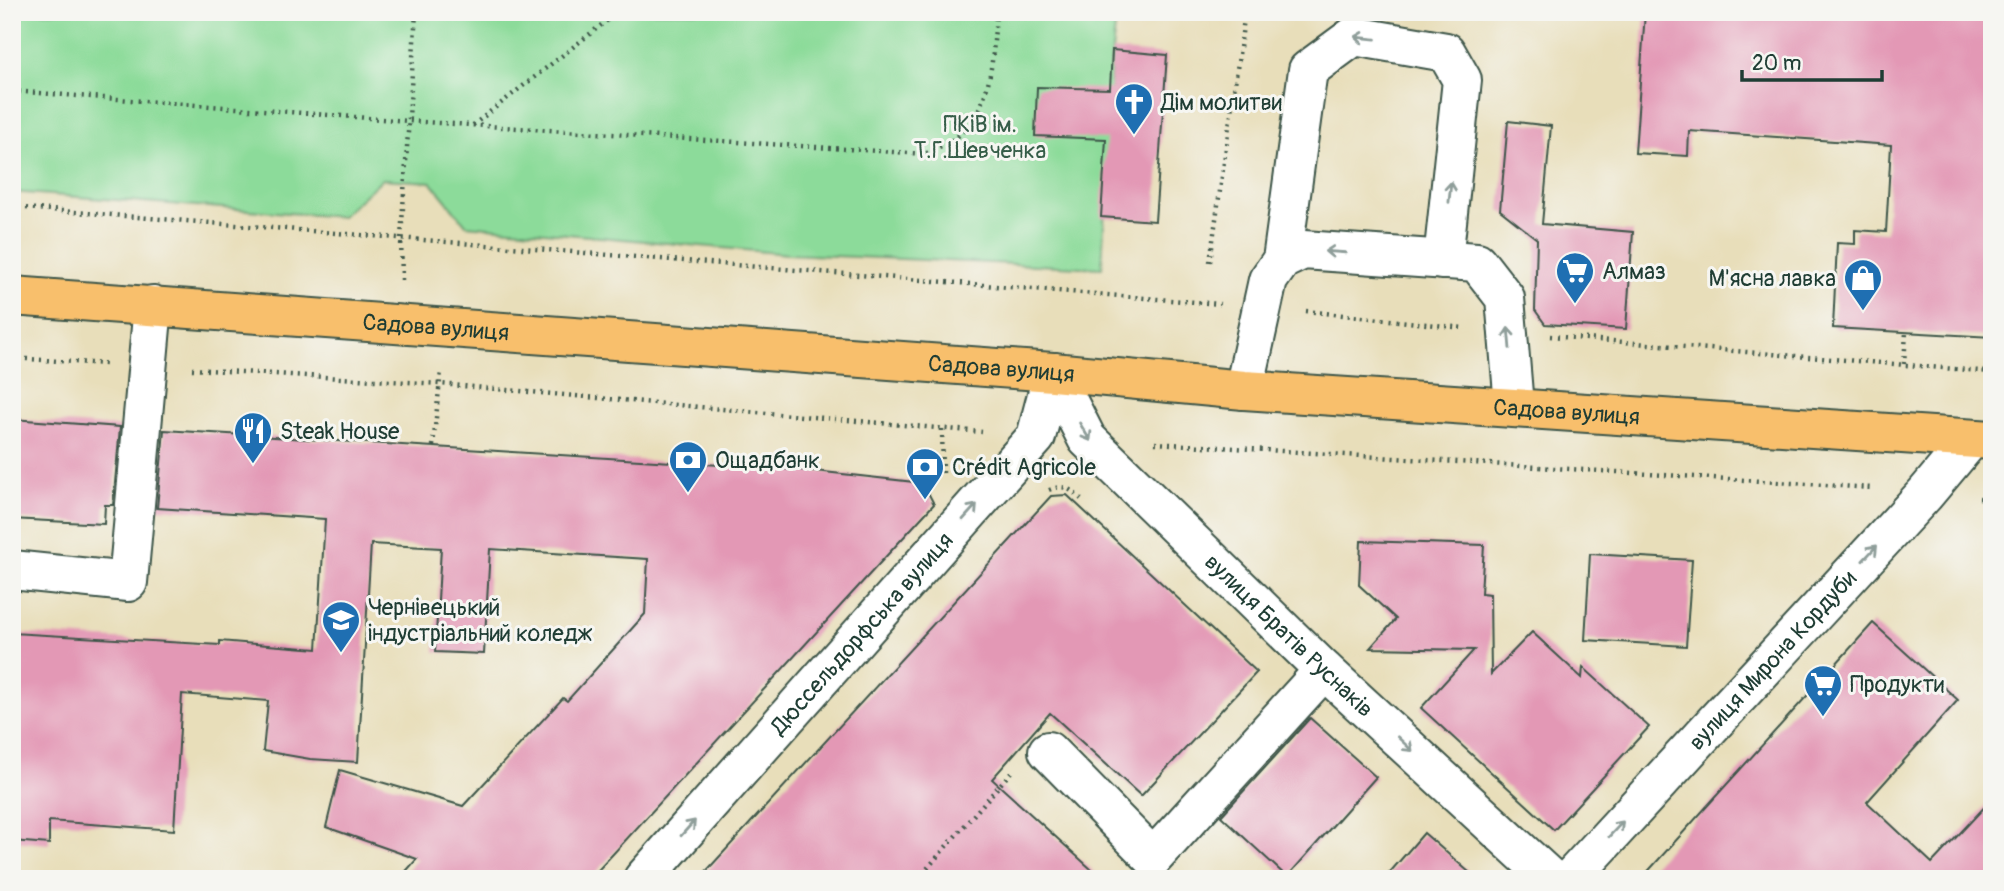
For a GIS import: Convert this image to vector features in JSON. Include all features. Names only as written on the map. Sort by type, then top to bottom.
[{"type":"main road","name":"Садова вулиця","points":[[12,296],[1053,372],[1244,390],[1982,439]]},
{"type":"street","points":[[1244,390],[1268,280],[1282,260],[1308,70],[1354,36],[1446,52],[1462,80],[1443,260]]},
{"type":"street","points":[[1282,260],[1303,250],[1477,262],[1505,298],[1514,406]]},
{"type":"street","points":[[12,570],[128,582],[153,305]]},
{"type":"street","name":"вулиця Братів Руснаків","points":[[1053,372],[1087,439],[1324,670],[1551,879]]},
{"type":"street","name":"Дюссельдорфська вулиця","points":[[643,879],[1036,437],[1053,372]]},
{"type":"street","name":"вулиця Мирона Кордуби","points":[[1570,879],[1925,494],[1982,439]]},
{"type":"street","points":[[1048,751],[1153,858],[1324,670]]},
{"type":"path","points":[[404,324],[401,238],[416,12]]},
{"type":"path","points":[[472,126],[618,12]]},
{"type":"path","points":[[12,91],[472,126],[925,154],[960,135],[981,104],[992,64],[996,12]]},
{"type":"path","points":[[1210,262],[1245,12]]},
{"type":"path","points":[[12,207],[1055,293],[1263,307],[1508,333],[1992,372]]},
{"type":"path","points":[[433,446],[446,327]]},
{"type":"path","points":[[1904,364],[1906,332]]},
{"type":"path","points":[[1045,491],[1059,486],[1069,487],[1088,506]]},
{"type":"path","points":[[918,879],[1020,762],[1048,751]]},
{"type":"green space","name":"ПКіВ ім. Т.Г.Шевченка","points":[[12,12],[1117,12],[1112,50],[1102,268],[788,254],[466,225],[431,182],[382,179],[341,217],[12,192]]},
{"type":"building","points":[[1645,12],[1992,12],[1992,337],[1833,328],[1837,243],[1855,244],[1855,230],[1886,232],[1891,145],[1689,131],[1688,156],[1635,153]]},
{"type":"building","name":"Дім молитви","points":[[1112,50],[1167,55],[1155,221],[1101,217],[1106,139],[1035,136],[1037,87],[1110,89]]},
{"type":"building","points":[[1508,121],[1551,126],[1542,224],[1633,232],[1626,329],[1545,324],[1535,310],[1537,239],[1500,210]]},
{"type":"building","points":[[12,419],[120,427],[113,505],[105,505],[104,524],[12,519]]},
{"type":"building","points":[[164,430],[815,471],[923,483],[934,504],[590,879],[399,879],[417,859],[326,827],[340,770],[463,806],[563,698],[567,701],[645,614],[648,559],[490,549],[484,654],[435,652],[441,548],[371,544],[358,762],[310,759],[263,751],[268,701],[182,694],[174,830],[49,821],[49,844],[12,841],[12,633],[220,645],[220,641],[317,649],[325,519],[157,508]]},
{"type":"building","points":[[1067,495],[1257,672],[1141,796],[1050,713],[992,779],[1102,879],[699,879],[1051,496]]},
{"type":"building","points":[[1361,541],[1484,545],[1481,593],[1490,594],[1491,674],[1532,632],[1582,678],[1583,667],[1649,727],[1554,830],[1421,708],[1474,650],[1370,648],[1396,619],[1359,585]]},
{"type":"building","points":[[1590,554],[1692,560],[1686,646],[1585,640]]},
{"type":"building","points":[[1873,623],[1958,700],[1867,802],[1932,863],[1992,799],[1992,879],[1641,879]]},
{"type":"building","points":[[1310,718],[1376,777],[1287,877],[1221,816]]},
{"type":"building","points":[[1424,833],[1477,879],[1384,879]]},
{"type":"place","name":"Дім молитви","points":[[1134,136]]},
{"type":"place","name":"Алмаз","points":[[1575,305]]},
{"type":"place","name":"М'ясна лавка","points":[[1863,312]]},
{"type":"place","name":"Steak House","points":[[253,465]]},
{"type":"place","name":"Ощадбанк","points":[[688,494]]},
{"type":"place","name":"Crédit Agricole","points":[[925,501]]},
{"type":"place","name":"Чернівецький індустріальний коледж","points":[[341,654]]},
{"type":"place","name":"Продукти","points":[[1823,718]]}]
